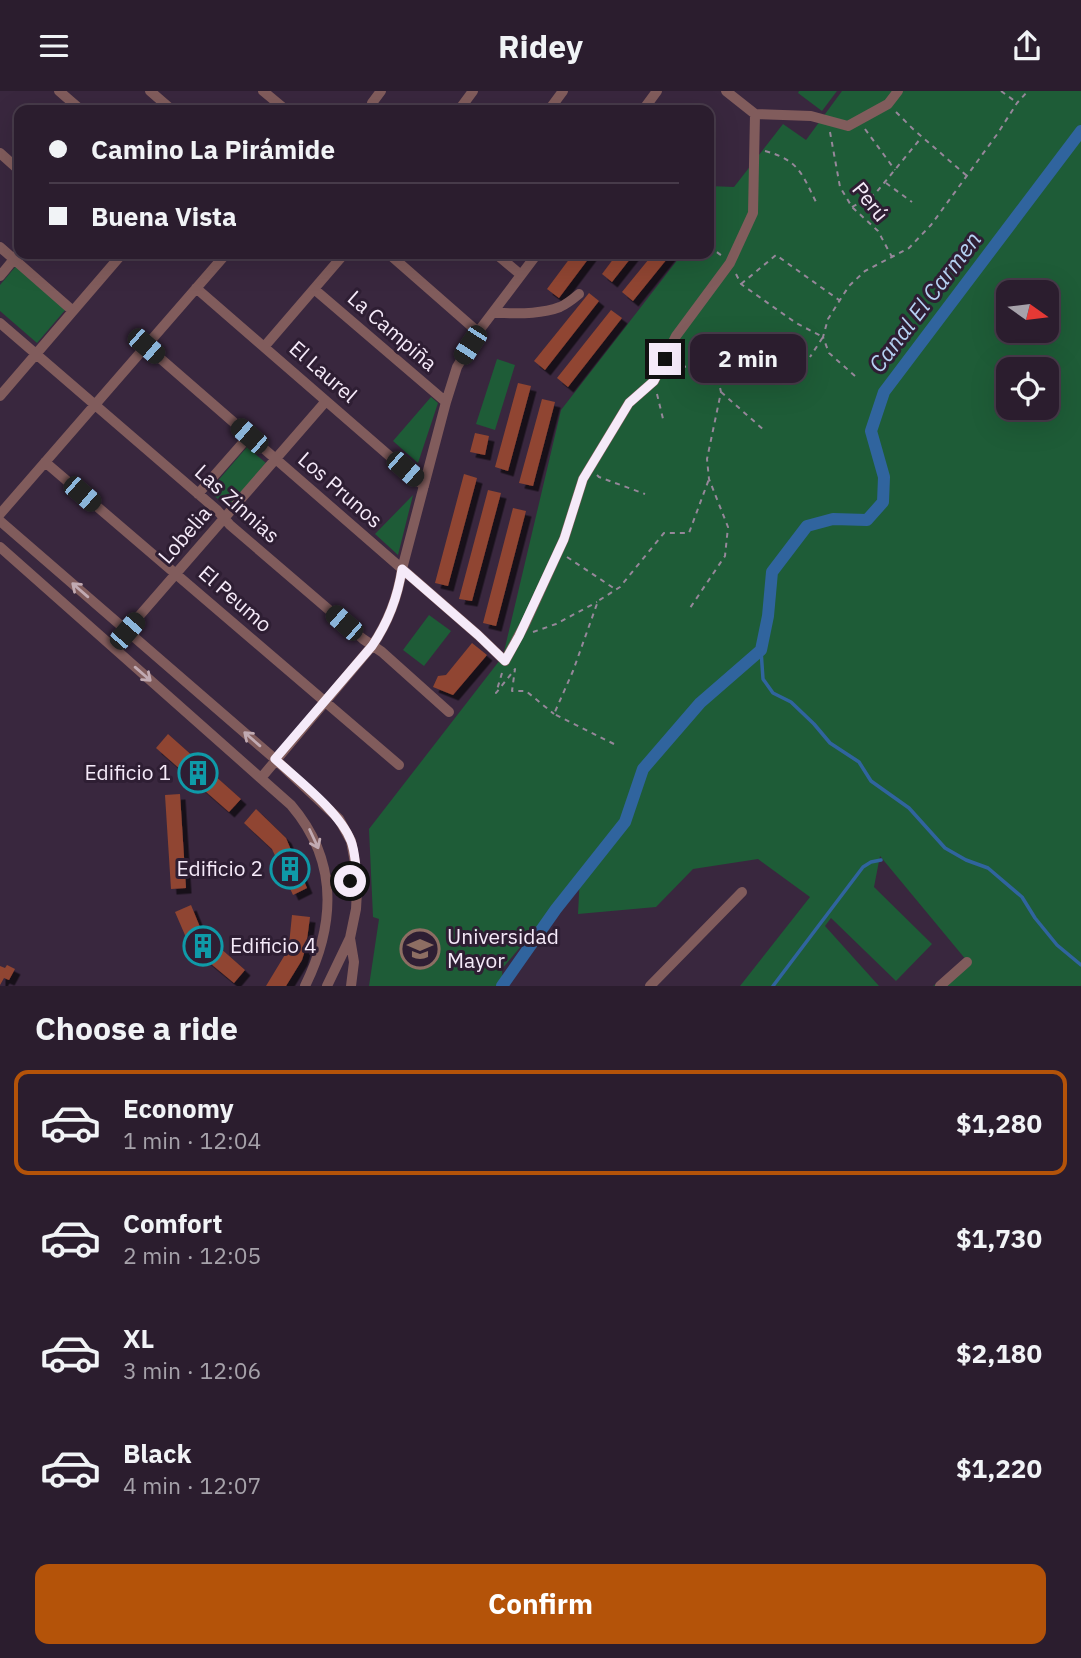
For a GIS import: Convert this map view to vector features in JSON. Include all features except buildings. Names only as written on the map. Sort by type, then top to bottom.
[{"type":"street","points":[[59,91],[75,105]]},
{"type":"street","points":[[150,91],[166,105]]},
{"type":"street","points":[[264,91],[280,105]]},
{"type":"street","points":[[372,103],[381,91]]},
{"type":"street","points":[[726,91],[755,114],[811,116],[848,125],[888,104],[898,91]]},
{"type":"street","points":[[505,661],[564,539],[583,479],[629,403],[654,381],[676,336],[730,263],[753,213],[755,114]]},
{"type":"street","points":[[0,153],[14,166]]},
{"type":"street","points":[[0,276],[14,259]]},
{"type":"street","points":[[20,259],[74,311]]},
{"type":"street","points":[[0,396],[118,259]]},
{"type":"street","points":[[0,514],[222,259]]},
{"type":"street","points":[[264,347],[339,259]]},
{"type":"street","points":[[395,259],[478,332]]},
{"type":"street","points":[[502,259],[521,275]]},
{"type":"street","points":[[261,778],[372,646],[385,624],[400,581],[457,367],[478,332],[533,259]]},
{"type":"street","name":"El Laurel","points":[[196,288],[424,486]]},
{"type":"street","name":"La Campiña","points":[[314,289],[446,402]]},
{"type":"street","points":[[493,313],[547,310],[562,306],[579,295]]},
{"type":"street","name":"Las Zinnias","points":[[0,323],[449,712]]},
{"type":"street","name":"Los Prunos","points":[[146,346],[505,661]]},
{"type":"street","name":"Lobelia","points":[[127,631],[327,401]]},
{"type":"street","name":"Lobelia","points":[[198,494],[249,436]]},
{"type":"street","name":"El Peumo","points":[[45,462],[399,765]]},
{"type":"street","points":[[0,521],[275,759],[339,818],[351,841],[357,874],[356,908],[351,938],[354,962],[351,986]]},
{"type":"street","points":[[0,547],[291,805],[308,827],[320,851],[326,878],[327,922],[314,968],[304,986]]},
{"type":"street","points":[[326,878],[341,884],[350,881],[357,874]]},
{"type":"street","points":[[650,986],[742,892]]},
{"type":"street","points":[[327,986],[351,938]]},
{"type":"street","points":[[940,986],[967,962]]},
{"type":"path","points":[[1002,91],[1017,103]]},
{"type":"path","points":[[810,357],[824,337],[828,319],[849,286],[865,271],[909,248],[923,233],[1028,91]]},
{"type":"path","points":[[888,104],[967,177]]},
{"type":"path","name":"Perú","points":[[828,120],[840,187],[852,207],[878,232],[892,257]]},
{"type":"path","points":[[858,120],[895,170]]},
{"type":"path","points":[[852,207],[875,194],[922,137]]},
{"type":"path","points":[[754,148],[781,155],[801,171],[817,204]]},
{"type":"path","points":[[886,182],[912,202]]},
{"type":"path","points":[[714,250],[730,263],[741,284],[796,323],[824,337],[829,353],[855,376]]},
{"type":"path","points":[[741,284],[776,255],[840,300]]},
{"type":"path","points":[[673,371],[682,366],[701,367],[718,379],[721,392],[707,459],[709,479],[728,527],[725,556],[690,608]]},
{"type":"path","points":[[654,381],[664,423]]},
{"type":"path","points":[[721,392],[765,431]]},
{"type":"path","points":[[592,465],[599,477],[645,494]]},
{"type":"path","points":[[519,636],[556,624],[620,587],[664,533],[689,533],[709,479]]},
{"type":"path","points":[[558,552],[615,590]]},
{"type":"path","points":[[555,714],[598,601]]},
{"type":"path","points":[[505,661],[496,693],[515,669],[512,691],[526,691],[555,714],[614,744]]},
{"type":"green space","points":[[837,91],[822,111],[798,93]]},
{"type":"green space","points":[[842,91],[1081,91],[1081,986],[933,986],[967,961],[880,856],[874,887],[932,944],[896,981],[831,918],[825,926],[879,986],[740,986],[810,897],[758,859],[693,869],[656,907],[578,914],[580,875],[502,969],[503,986],[369,986],[379,919],[373,917],[369,829],[503,656],[561,410],[678,259],[714,259],[714,186],[734,187],[783,124],[806,140]]},
{"type":"green space","points":[[16,266],[66,309],[37,343],[0,311],[0,285]]},
{"type":"green space","points":[[497,359],[515,365],[495,430],[476,424]]},
{"type":"green space","points":[[431,397],[438,403],[418,463],[393,441]]},
{"type":"green space","points":[[247,447],[266,463],[228,508],[209,491]]},
{"type":"green space","points":[[413,495],[398,555],[375,534]]},
{"type":"green space","points":[[429,615],[451,631],[424,666],[403,650]]},
{"type":"waterway","name":"Canal El Carmen","points":[[502,986],[556,909],[625,822],[643,769],[700,703],[761,650],[768,616],[772,572],[807,526],[833,519],[867,520],[883,502],[884,477],[871,431],[884,392],[1081,131]]},
{"type":"waterway","points":[[761,650],[763,679],[773,693],[791,702],[830,743],[859,762],[871,781],[909,808],[945,848],[988,868],[1022,897],[1057,945],[1081,965]]},
{"type":"waterway","points":[[773,986],[863,867],[881,860]]},
{"type":"place","name":"Edificio 1","points":[[198,773]]},
{"type":"place","name":"Edificio 2","points":[[290,869]]},
{"type":"place","name":"Edificio 4","points":[[203,946]]},
{"type":"place","name":"Universidad Mayor","points":[[420,949]]},
{"type":"route","points":[[350,881],[357,874],[355,857],[351,841],[339,818],[275,759],[372,646],[382,631],[402,569],[505,661],[564,539],[583,479],[629,403],[654,381],[665,359]]}]
